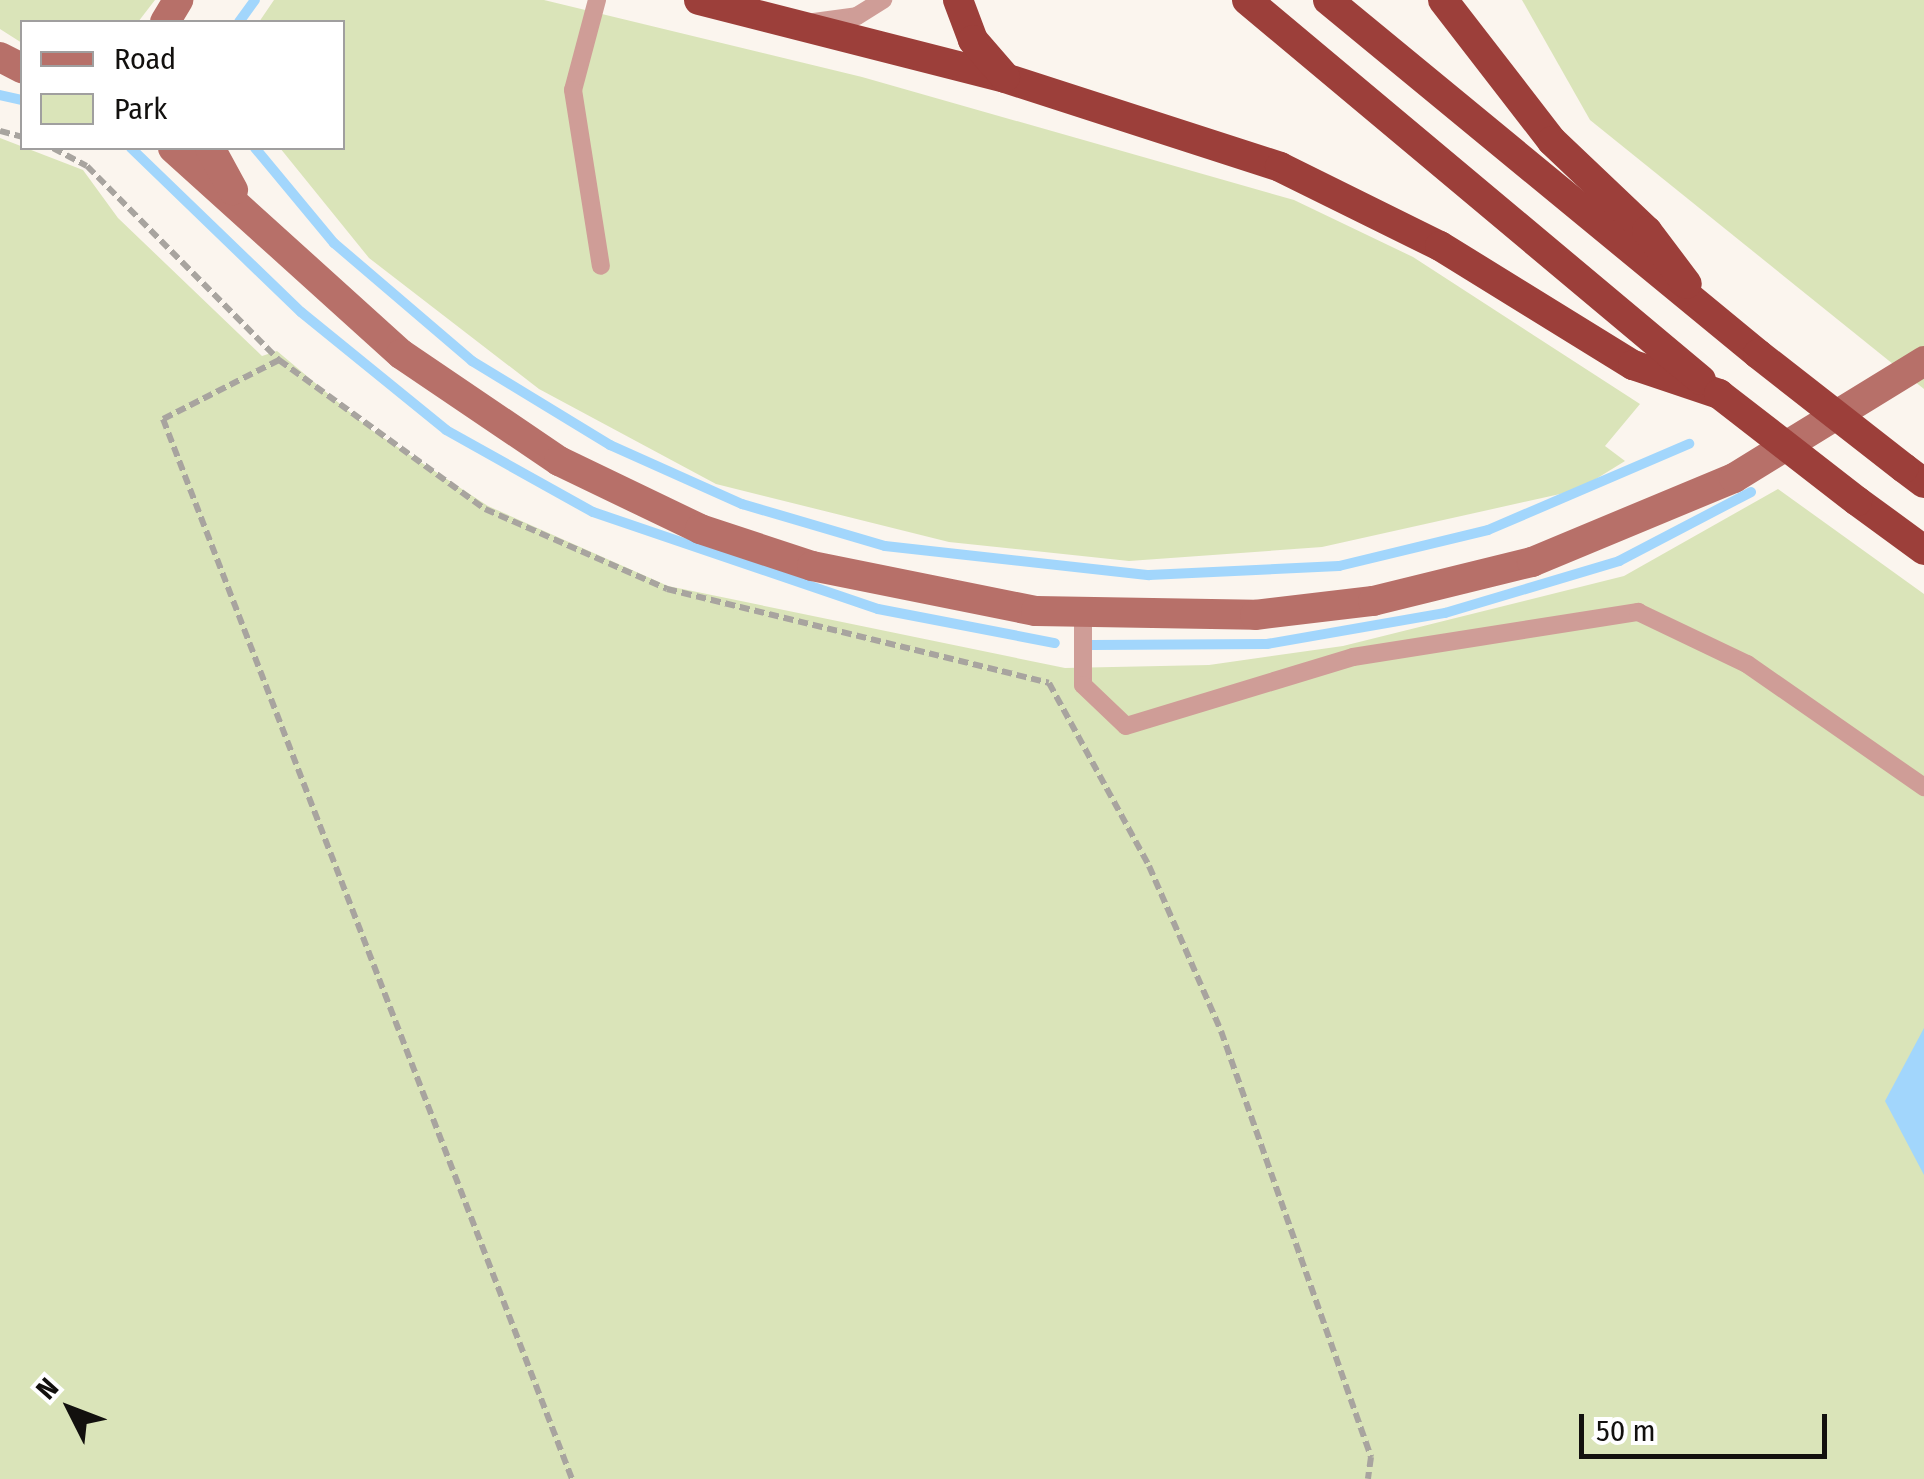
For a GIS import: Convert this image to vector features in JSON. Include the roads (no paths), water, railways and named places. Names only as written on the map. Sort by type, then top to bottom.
[{"type":"highway","points":[[699,0],[1006,78],[1323,186],[1504,282],[1633,365],[1719,394]]},
{"type":"highway","points":[[958,0],[973,40],[1006,78]]},
{"type":"highway","points":[[1247,0],[1719,394],[1924,550]]},
{"type":"highway","points":[[1328,0],[1713,318],[1914,476]]},
{"type":"highway","points":[[1443,0],[1552,141],[1647,231],[1713,318]]},
{"type":"main road","points":[[176,150],[236,197],[308,274],[447,390],[648,506],[873,584],[1083,612],[1300,610],[1532,562],[1734,478],[1924,360]]},
{"type":"main road","points":[[211,150],[236,197]]},
{"type":"lane","points":[[598,0],[573,90],[600,266]]},
{"type":"lane","points":[[796,24],[857,16],[883,0]]},
{"type":"lane","points":[[1083,612],[1083,685],[1126,726],[1353,657],[1638,612],[1747,664],[1924,786]]},
{"type":"water","points":[[1924,1028],[1924,1175],[1885,1101]]},
{"type":"waterway","points":[[240,20],[255,0]]},
{"type":"waterway","points":[[0,95],[20,100]]},
{"type":"waterway","points":[[133,150],[301,312],[446,430],[593,512],[878,609],[1055,643]]},
{"type":"waterway","points":[[257,150],[334,243],[472,361],[610,445],[742,504],[885,546],[1149,575],[1339,566],[1488,530],[1689,444]]},
{"type":"waterway","points":[[1092,645],[1267,644],[1445,613],[1619,561],[1751,492]]}]
